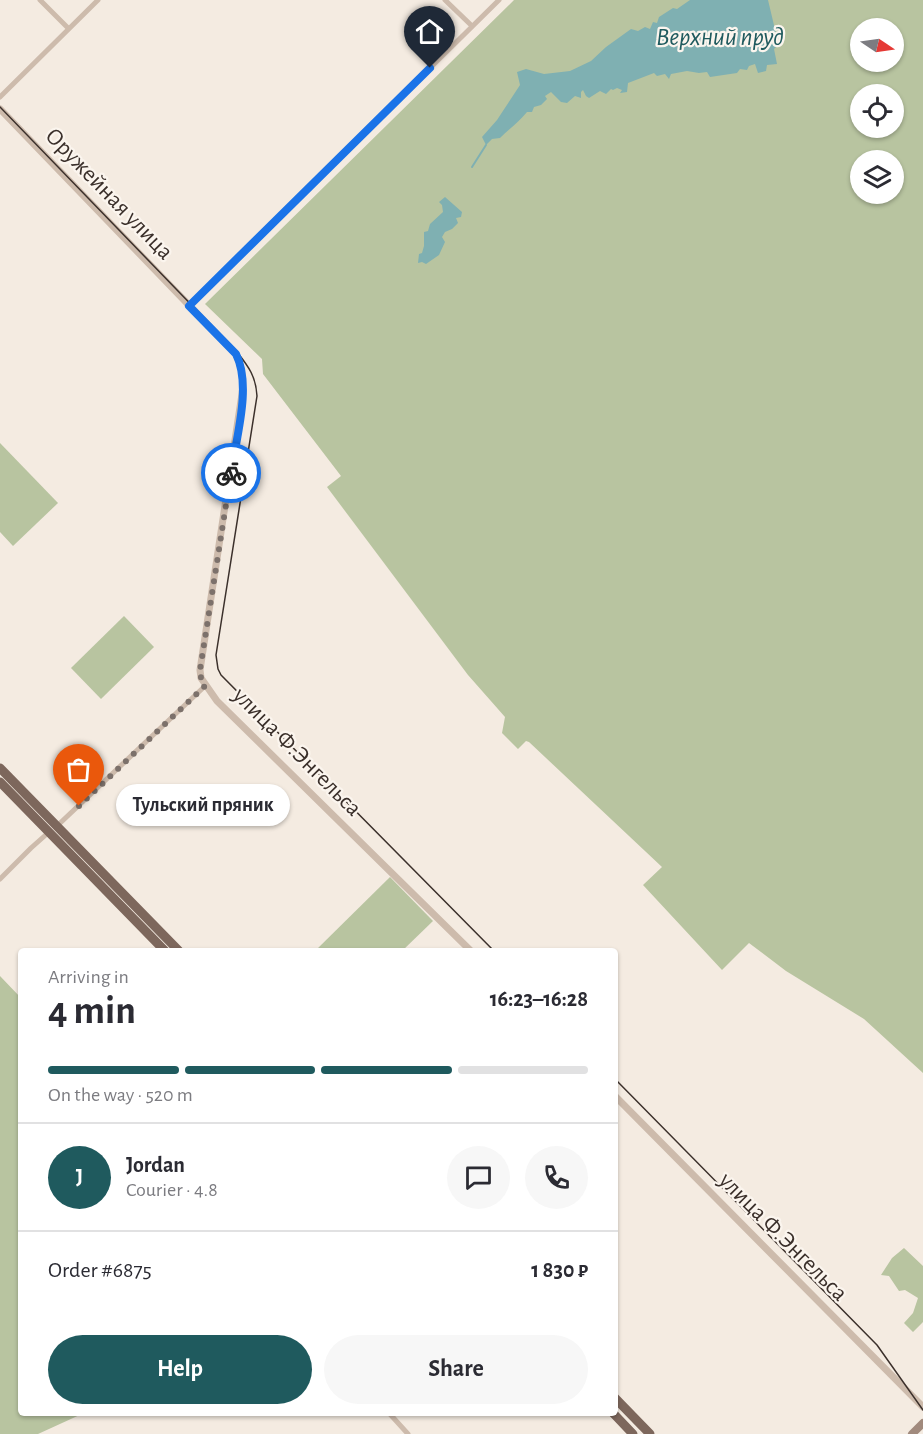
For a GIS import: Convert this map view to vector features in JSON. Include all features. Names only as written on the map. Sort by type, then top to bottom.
[{"type":"main road","points":[[0,768],[162,948]]},
{"type":"main road","points":[[0,782],[53,829],[176,948]]},
{"type":"main road","points":[[618,1401],[650,1434]]},
{"type":"main road","points":[[616,1416],[633,1434]]},
{"type":"main road","points":[[912,1434],[923,1423]]},
{"type":"street","points":[[40,0],[68,28]]},
{"type":"street","points":[[0,97],[98,0]]},
{"type":"street","points":[[445,0],[472,26]]},
{"type":"street","points":[[189,306],[499,0]]},
{"type":"street","name":"Оружейная улица","points":[[0,109],[189,306]]},
{"type":"street","name":"улица Ф.Энгельса","points":[[189,306],[236,354],[243,385],[200,670],[201,678],[205,686],[288,772],[468,948]]},
{"type":"street","points":[[0,879],[205,686]]},
{"type":"street","name":"улица Ф.Энгельса","points":[[618,1099],[923,1407]]},
{"type":"street","points":[[392,1416],[408,1434]]},
{"type":"green space","points":[[514,0],[923,0],[923,1073],[864,1019],[786,971],[749,943],[722,970],[643,885],[662,867],[529,742],[526,741],[518,749],[502,733],[505,717],[468,675],[327,487],[341,476],[263,374],[262,359],[205,304]]},
{"type":"green space","points":[[0,443],[58,503],[13,546],[0,532]]},
{"type":"green space","points":[[124,616],[154,647],[101,699],[71,668]]},
{"type":"green space","points":[[390,877],[433,921],[405,948],[318,948]]},
{"type":"green space","points":[[0,976],[18,995],[18,1416],[77,1416],[38,1434],[0,1434]]},
{"type":"green space","points":[[904,1248],[923,1266],[923,1322],[913,1332],[904,1323],[913,1313],[918,1298],[905,1290],[899,1291],[889,1276],[881,1275],[892,1258]]},
{"type":"water","name":"Верхний пруд","points":[[690,0],[768,0],[778,42],[774,49],[777,64],[767,65],[766,71],[758,73],[755,64],[749,66],[747,70],[740,69],[737,73],[710,77],[707,72],[687,71],[671,74],[669,79],[665,74],[657,76],[654,73],[628,83],[627,92],[620,93],[622,90],[617,88],[611,89],[606,94],[600,91],[589,98],[583,90],[581,98],[575,96],[567,103],[561,102],[551,92],[545,96],[547,99],[541,105],[534,107],[532,112],[527,112],[500,138],[492,139],[486,145],[482,137],[497,120],[520,85],[517,72],[526,69],[544,74],[570,71],[591,61],[631,29],[638,31],[645,27],[650,29],[653,22],[657,23],[659,17]]},
{"type":"water","points":[[445,197],[462,212],[461,217],[456,218],[458,223],[442,237],[445,242],[439,255],[426,264],[418,263],[419,254],[422,253],[424,246],[424,232],[428,231],[430,224],[443,212],[439,202]]},
{"type":"waterway","points":[[472,167],[486,145]]},
{"type":"tram line","points":[[0,107],[237,352],[253,378],[257,396],[216,655],[221,675],[491,948]]},
{"type":"tram line","points":[[618,1082],[877,1345],[923,1410]]},
{"type":"way so far","points":[[79,806],[205,686],[200,670],[231,473]]},
{"type":"place","name":"Тульский пряник","points":[[79,806]]},
{"type":"route","points":[[231,473],[243,385],[239,361],[236,354],[189,306],[430,68]]}]
